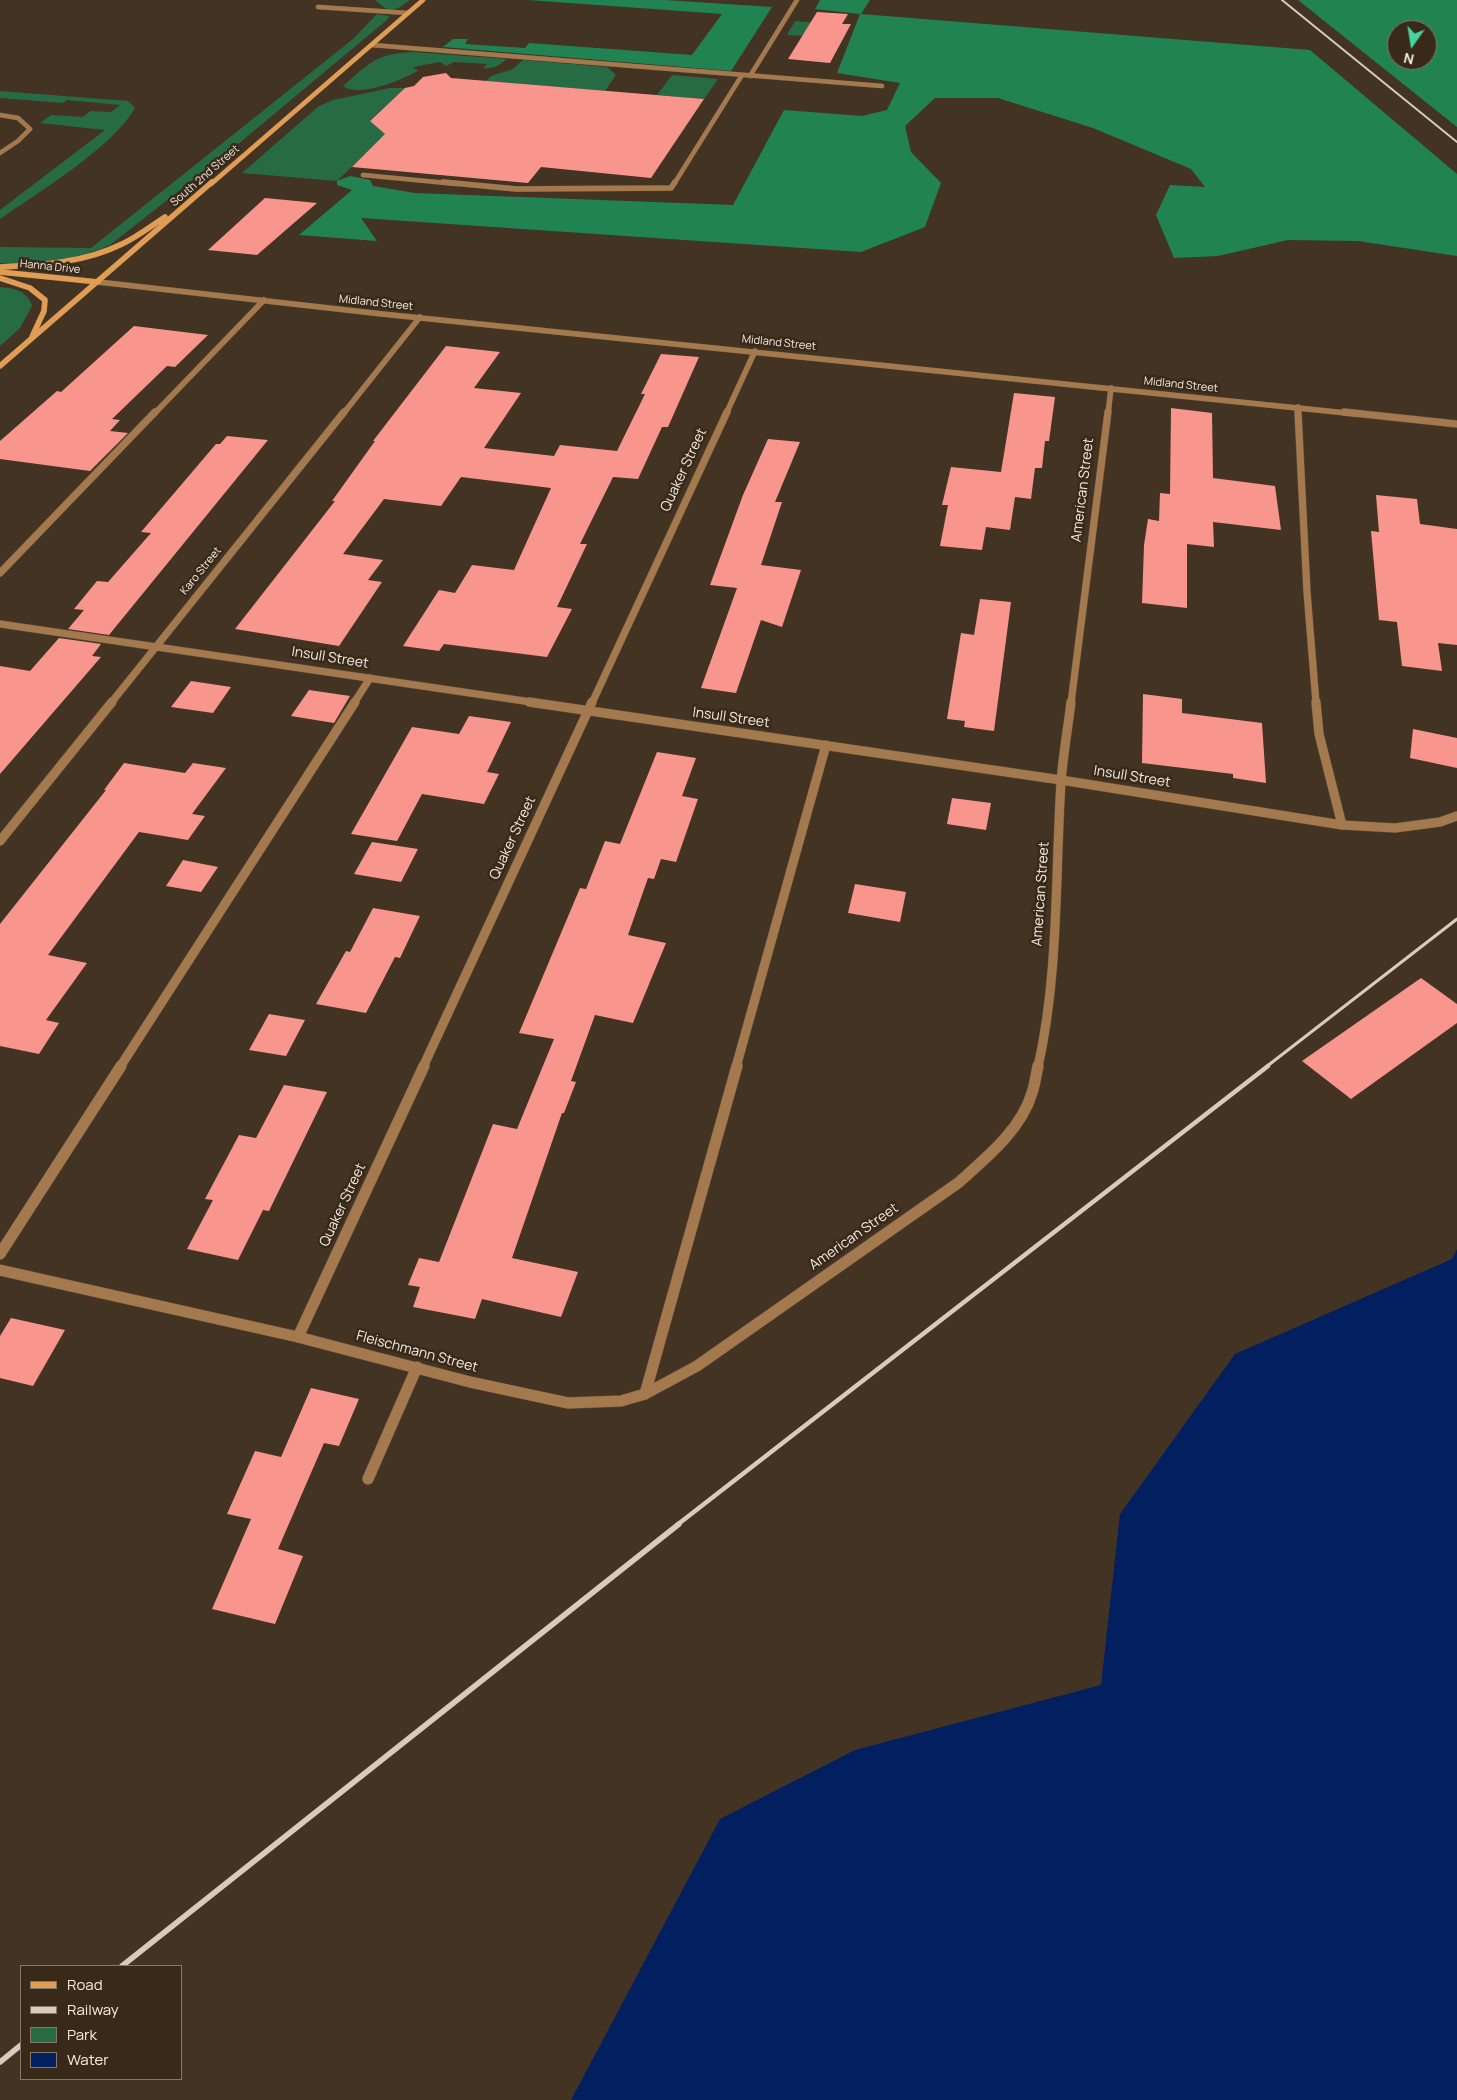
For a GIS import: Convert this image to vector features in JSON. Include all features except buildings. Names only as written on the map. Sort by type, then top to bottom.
[{"type":"main road","name":"South 2nd Street","points":[[0,366],[423,0]]},
{"type":"main road","points":[[0,267],[66,262],[107,251],[121,245],[199,194]]},
{"type":"main road","name":"Hanna Drive","points":[[0,272],[98,282]]},
{"type":"main road","points":[[0,278],[27,286],[39,292],[45,300],[44,311],[29,341]]},
{"type":"street","points":[[750,76],[797,0]]},
{"type":"street","points":[[318,6],[408,13]]},
{"type":"street","points":[[372,45],[882,86]]},
{"type":"street","points":[[363,175],[516,189],[671,188],[742,75]]},
{"type":"street","points":[[0,115],[18,118],[30,128],[18,141],[0,153]]},
{"type":"street","name":"Midland Street","points":[[98,282],[1457,424]]},
{"type":"street","points":[[0,573],[264,300]]},
{"type":"street","name":"Karo Street","points":[[0,840],[420,317]]},
{"type":"street","name":"Quaker Street","points":[[298,1337],[754,351]]},
{"type":"street","name":"American Street","points":[[801,1292],[958,1183],[987,1158],[1018,1122],[1032,1094],[1045,1035],[1054,928],[1061,780],[1111,388]]},
{"type":"street","points":[[1298,407],[1307,592],[1320,734],[1342,824]]},
{"type":"street","name":"Insull Street","points":[[0,624],[1061,780],[1342,824],[1395,828],[1440,822],[1457,816]]},
{"type":"street","points":[[0,1254],[370,678]]},
{"type":"street","points":[[645,1394],[826,746]]},
{"type":"street","name":"Fleischmann Street","points":[[0,1270],[298,1337],[470,1382],[568,1403],[621,1401],[645,1394],[697,1366],[801,1292]]},
{"type":"street","points":[[368,1479],[417,1367]]},
{"type":"green space","points":[[375,0],[410,0],[401,7],[389,9]]},
{"type":"green space","points":[[528,0],[665,0],[772,7],[731,71],[443,47],[453,39],[468,39],[465,44],[525,48],[529,43],[692,55],[722,14]]},
{"type":"green space","points":[[820,0],[870,0],[861,14],[1310,50],[1457,174],[1457,256],[1358,241],[1288,240],[1218,256],[1174,258],[1156,215],[1170,185],[1205,187],[1191,169],[1093,128],[998,98],[935,98],[905,126],[911,152],[941,183],[925,227],[861,252],[361,218],[377,241],[299,235],[352,190],[337,185],[337,181],[350,176],[370,180],[373,186],[415,193],[733,205],[784,110],[862,116],[887,110],[900,83],[837,73],[860,14],[815,9]]},
{"type":"green space","points":[[1298,0],[1457,0],[1457,127]]},
{"type":"green space","points":[[377,14],[389,16],[388,19],[231,150],[110,245],[70,258],[0,263],[0,247],[91,248],[353,39]]},
{"type":"green space","points":[[795,21],[819,23],[809,36],[787,35]]},
{"type":"green space","points":[[414,52],[506,59],[498,65],[486,68],[483,68],[487,64],[454,62],[446,66],[440,62],[413,67],[418,71],[402,79],[370,89],[350,89],[343,86],[367,65],[382,57]]},
{"type":"green space","points":[[523,60],[607,67],[616,75],[605,91],[486,81],[491,76],[513,69]]},
{"type":"green space","points":[[672,75],[718,79],[704,99],[657,95]]},
{"type":"green space","points":[[390,88],[405,88],[370,120],[376,125],[393,127],[337,181],[242,173],[319,106],[333,100]]},
{"type":"green space","points":[[0,91],[128,101],[135,108],[110,138],[92,154],[54,183],[0,219],[0,210],[105,130],[40,123],[51,115],[82,117],[91,111],[111,112],[120,105],[67,100],[63,103],[0,98]]},
{"type":"green space","points":[[0,287],[19,291],[27,297],[32,306],[20,328],[0,346]]},
{"type":"water","points":[[1457,1249],[1457,2100],[571,2100],[720,1819],[855,1750],[1101,1685],[1120,1514],[1235,1354],[1452,1259]]},
{"type":"railway","points":[[1282,0],[1457,142]]},
{"type":"railway","points":[[1266,1067],[1457,919]]},
{"type":"railway","points":[[677,1525],[1268,1066]]},
{"type":"railway","points":[[123,1965],[679,1524]]},
{"type":"railway","points":[[0,2062],[20,2046]]}]
